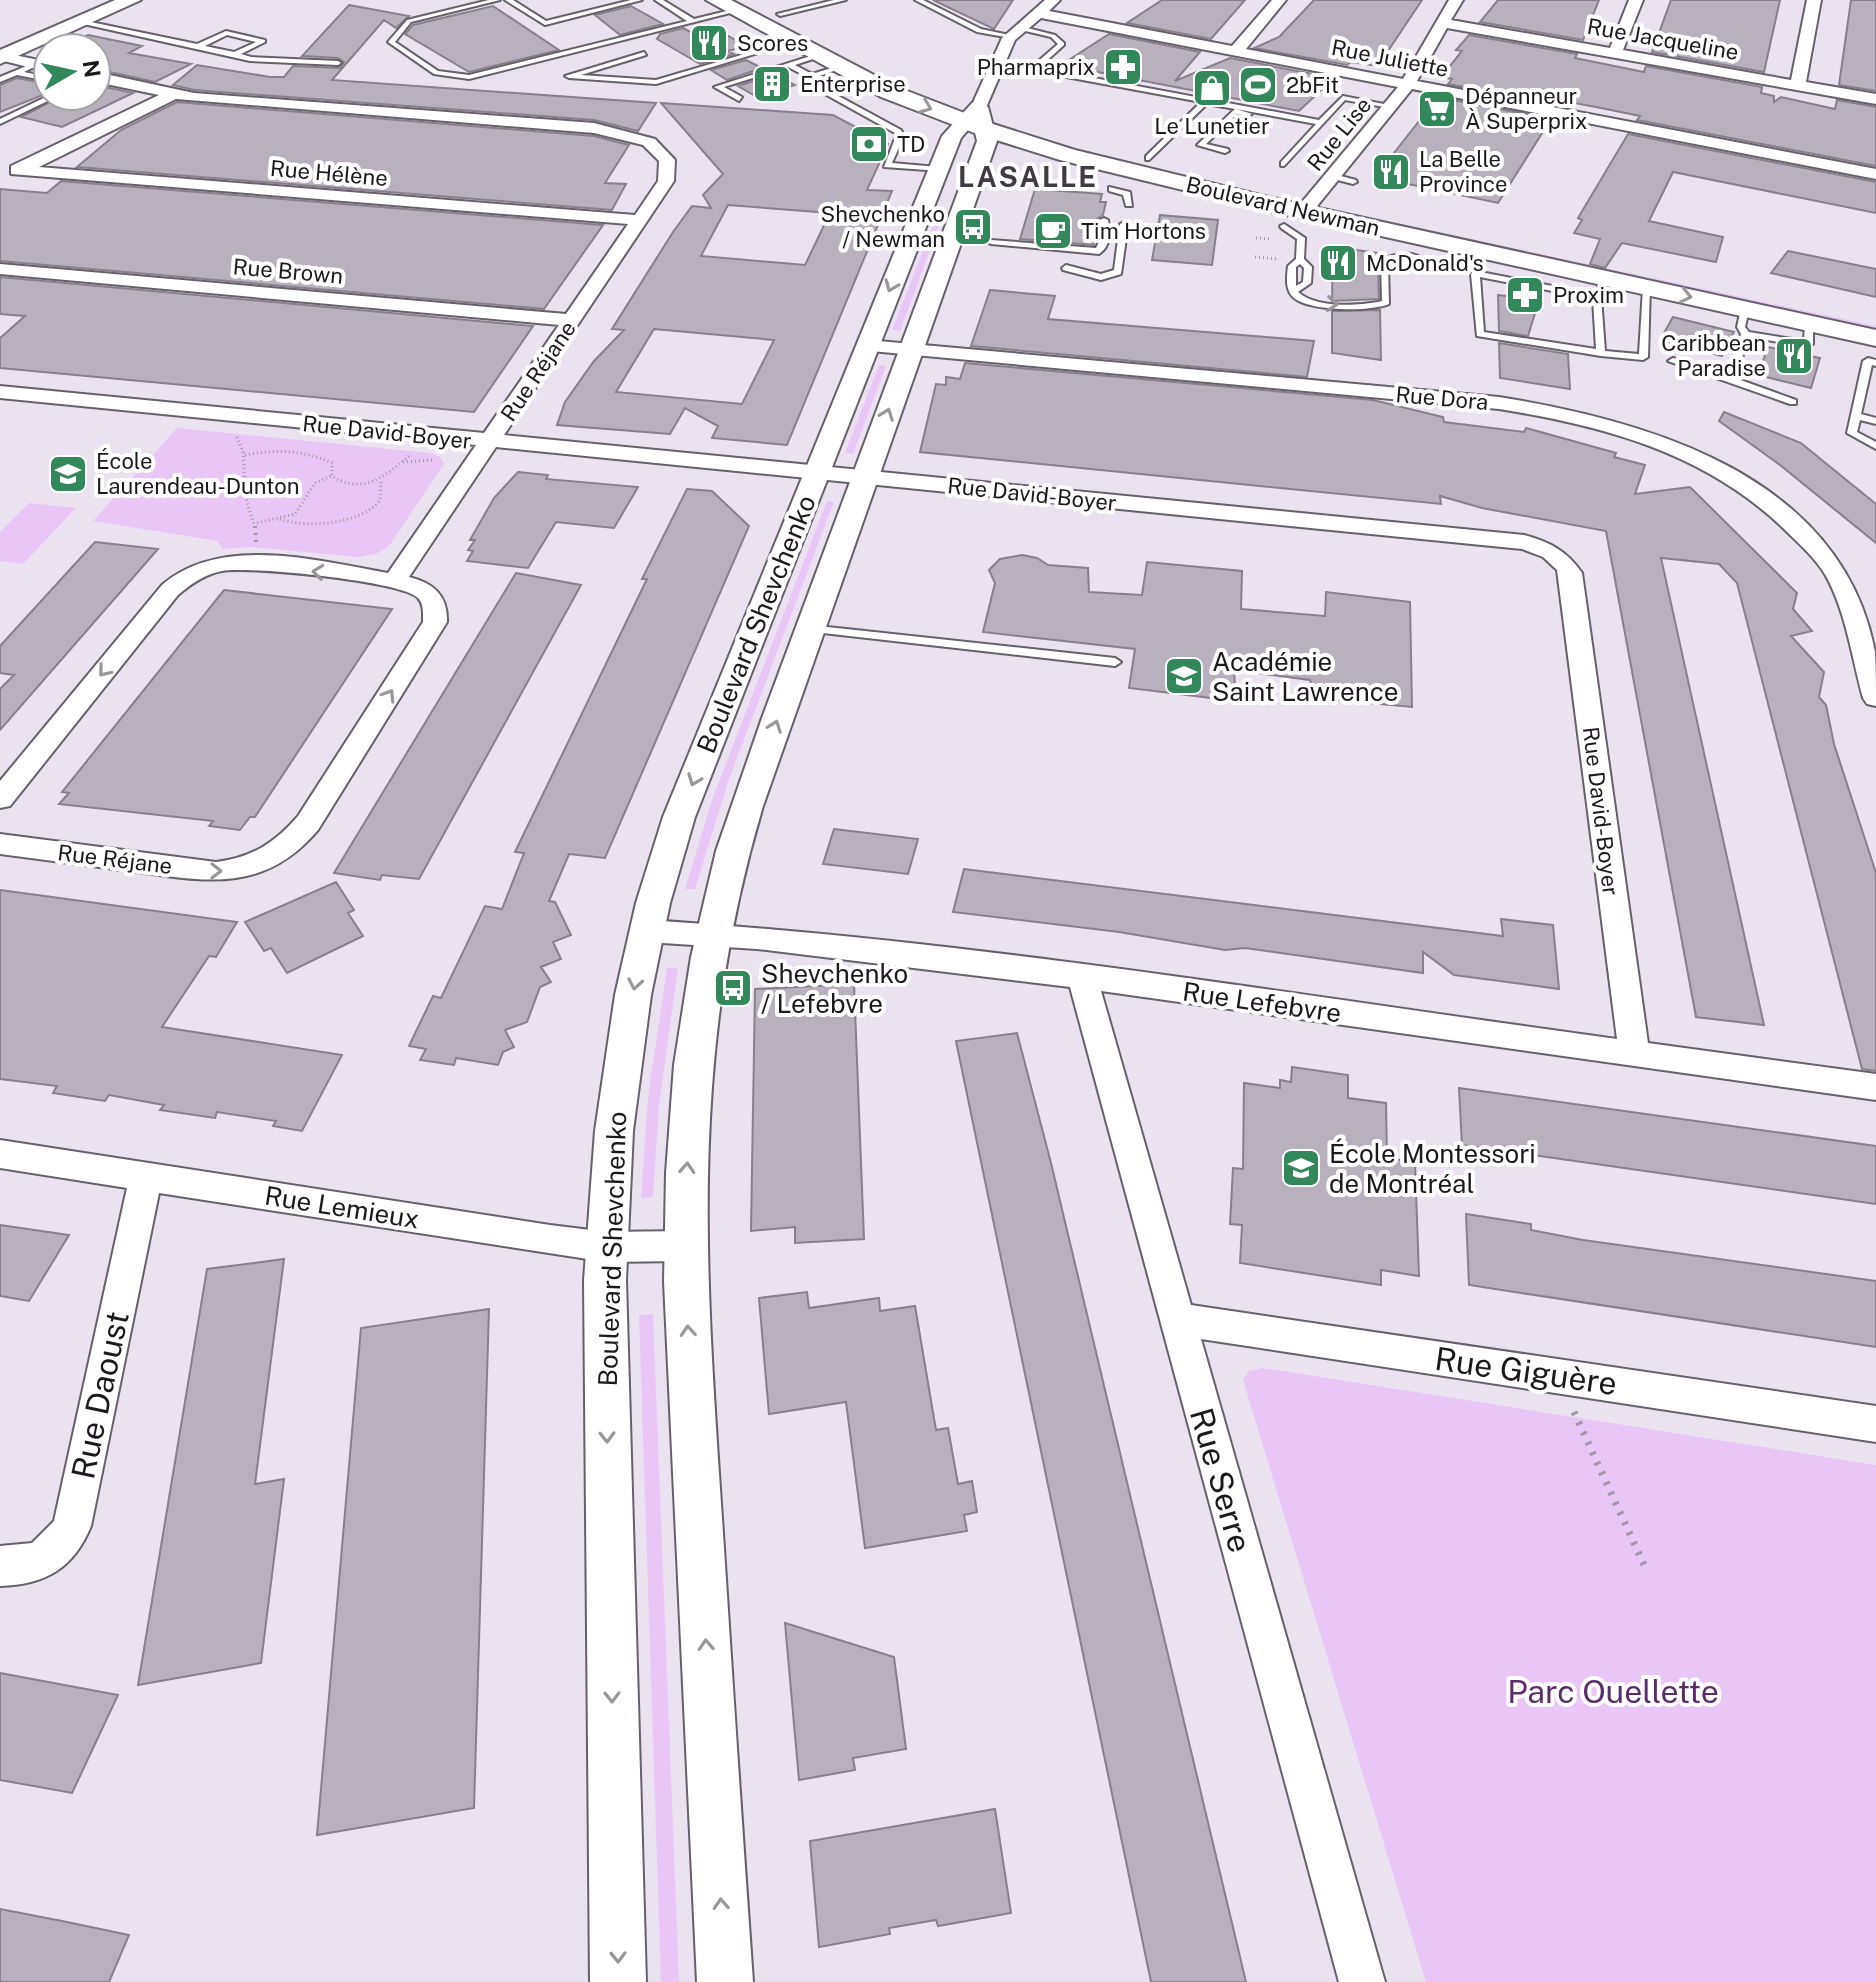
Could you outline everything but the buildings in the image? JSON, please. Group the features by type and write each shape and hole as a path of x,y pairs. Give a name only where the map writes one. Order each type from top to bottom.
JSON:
{"main road":[{"path":"4,58 108,0"},
{"path":"4,58 131,0"},
{"name":"Boulevard Newman","path":"716,0 865,81 976,119 1149,158 1491,253 1602,288 1647,288 1745,322 1809,323 1876,338"},
{"name":"Boulevard Newman","path":"754,0 976,119 1035,145 1137,173 1309,202 1876,318"},
{"path":"982,155 998,149 1035,145"}],"street":[{"name":"Boulevard Shevchenko","path":"618,1982 605,1320 607,1247 622,1063 646,931 679,817 952,136 976,119 998,63 1015,32 1053,0"},
{"path":"1236,51 1279,0"},
{"name":"Rue Lise","path":"1309,202 1408,84 1456,0"},
{"path":"1615,53 1636,0"},
{"path":"1798,85 1814,0"},
{"name":"Rue Juliette","path":"1038,13 1876,174"},
{"name":"Rue Jacqueline","path":"1442,23 1876,99"},
{"path":"4,58 32,63"},
{"name":"Rue Réjane","path":"0,844 216,872 251,867 269,859 297,837 435,622 436,611 426,591 395,580 666,181 669,165 657,147 637,137 594,128 172,95 112,81"},
{"path":"0,179 172,95"},
{"name":"Boulevard Shevchenko","path":"725,1982 684,1246 695,1051 712,934 744,816 987,141 976,119"},
{"name":"Rue Hélène","path":"17,170 637,220"},
{"name":"Rue Brown","path":"0,269 572,320"},
{"name":"Rue Dora","path":"867,346 1499,403 1570,413 1676,445 1725,469 1769,499 1838,576 1876,698"},
{"name":"Rue David-Boyer","path":"0,392 431,437 1524,542 1546,548 1563,562 1570,573 1634,1053"},
{"path":"0,799 179,581 218,565 252,565 395,580"},
{"name":"Rue Lefebvre","path":"646,931 712,934 1082,977 1876,1087"},
{"name":"Rue Serre","path":"1082,977 1362,1982"},
{"name":"Rue Lemieux","path":"0,1154 607,1247 684,1246"},
{"name":"Rue Daoust","path":"0,1566 36,1564 64,1544 72,1526 146,1176"},
{"name":"Rue Giguère","path":"1176,1319 1876,1424"}],"lane":[{"path":"497,0 409,21 391,42 436,73 469,77 735,11"},
{"path":"508,0 545,23 639,0"},
{"path":"658,0 692,21"},
{"path":"780,14 843,0"},
{"path":"918,0 979,31 1053,36 1062,44 1037,66"},
{"path":"81,22 250,59 338,63"},
{"path":"199,46 226,33 263,41 235,54"},
{"path":"644,54 569,76 653,83 791,42"},
{"path":"739,99 718,87 817,56"},
{"path":"0,80 4,58 32,71"},
{"path":"998,63 1037,66 1061,74 1320,125"},
{"path":"789,65 811,77 838,68"},
{"path":"865,81 827,93 898,132 900,136 887,165 938,169"},
{"path":"1284,164 1343,98 1390,106"},
{"path":"1149,158 1206,101"},
{"path":"0,122 32,107"},
{"path":"1225,151 1201,145 1235,111 1320,125"},
{"path":"1300,260 1309,202 1353,182"},
{"path":"1112,189 1127,194 1129,204"},
{"path":"991,242 1095,251 1103,247 1104,220"},
{"path":"1066,268 1101,277 1118,272 1124,224"},
{"path":"1491,253 1475,274 1480,334 1643,357 1647,288"},
{"path":"1293,291 1310,302 1378,307 1386,302 1384,262 1396,256 1416,257"},
{"path":"1293,291 1292,266 1300,260"},
{"path":"1293,291 1308,281 1308,267 1300,260"},
{"path":"1475,274 1602,288 1601,353"},
{"path":"1730,379 1745,322"},
{"path":"1673,361 1793,402"},
{"path":"1876,363 1868,361 1852,433 1876,446"},
{"path":"1863,386 1876,389"},
{"path":"1856,416 1876,421"},
{"path":"809,629 1115,662"}],"path":[{"path":"1256,238 1269,239"},
{"path":"1255,257 1283,259"},
{"path":"225,415 244,446 245,496 257,523 252,565"},
{"path":"332,476 342,484 381,481 431,437"},
{"path":"245,455 279,451 309,455 332,463 332,476"},
{"path":"257,523 295,514 315,483 332,476"},
{"path":"280,519 286,524 310,524 371,510 380,501 381,481"},
{"path":"1557,1375 1644,1565"}],"green space":[{"path":"939,210 945,210 900,331 892,330"},
{"path":"1451,237 1876,326 1876,329"},
{"path":"879,365 886,366 853,454 845,453"},
{"path":"177,428 430,453 440,457 444,464 389,546 376,554 358,557 250,547 223,549 217,541 93,521"},
{"path":"827,501 834,502 729,779 695,889 685,889 712,800"},
{"path":"29,503 76,508 23,564 0,561 0,532"},
{"path":"667,968 678,968 659,1105 653,1197 641,1198 648,1097"},
{"path":"653,1314 679,1982 661,1982 639,1315"},
{"name":"Parc Ouellette","path":"1263,1368 1876,1465 1876,1982 1426,1982 1243,1380 1249,1371"}],"place":[{"name":"Scores","path":"709,43"},
{"name":"Pharmaprix","path":"1123,67"},
{"name":"Enterprise","path":"772,84"},
{"name":"2bFit","path":"1258,85"},
{"name":"Le Lunetier","path":"1212,88"},
{"name":"Dépanneur À Superprix","path":"1437,109"},
{"name":"TD","path":"869,144"},
{"name":"La Belle Province","path":"1391,172"},
{"name":"Shevchenko / Newman","path":"973,227"},
{"name":"Tim Hortons","path":"1053,231"},
{"name":"McDonald's","path":"1338,263"},
{"name":"Proxim","path":"1525,295"},
{"name":"Caribbean Paradise","path":"1794,356"},
{"name":"École Laurendeau-Dunton","path":"68,474"},
{"name":"Académie Saint Lawrence","path":"1184,676"},
{"name":"Shevchenko / Lefebvre","path":"733,988"},
{"name":"École Montessori de Montréal","path":"1301,1168"}],"district":[{"name":"LASALLE","path":"1028,176"}]}
